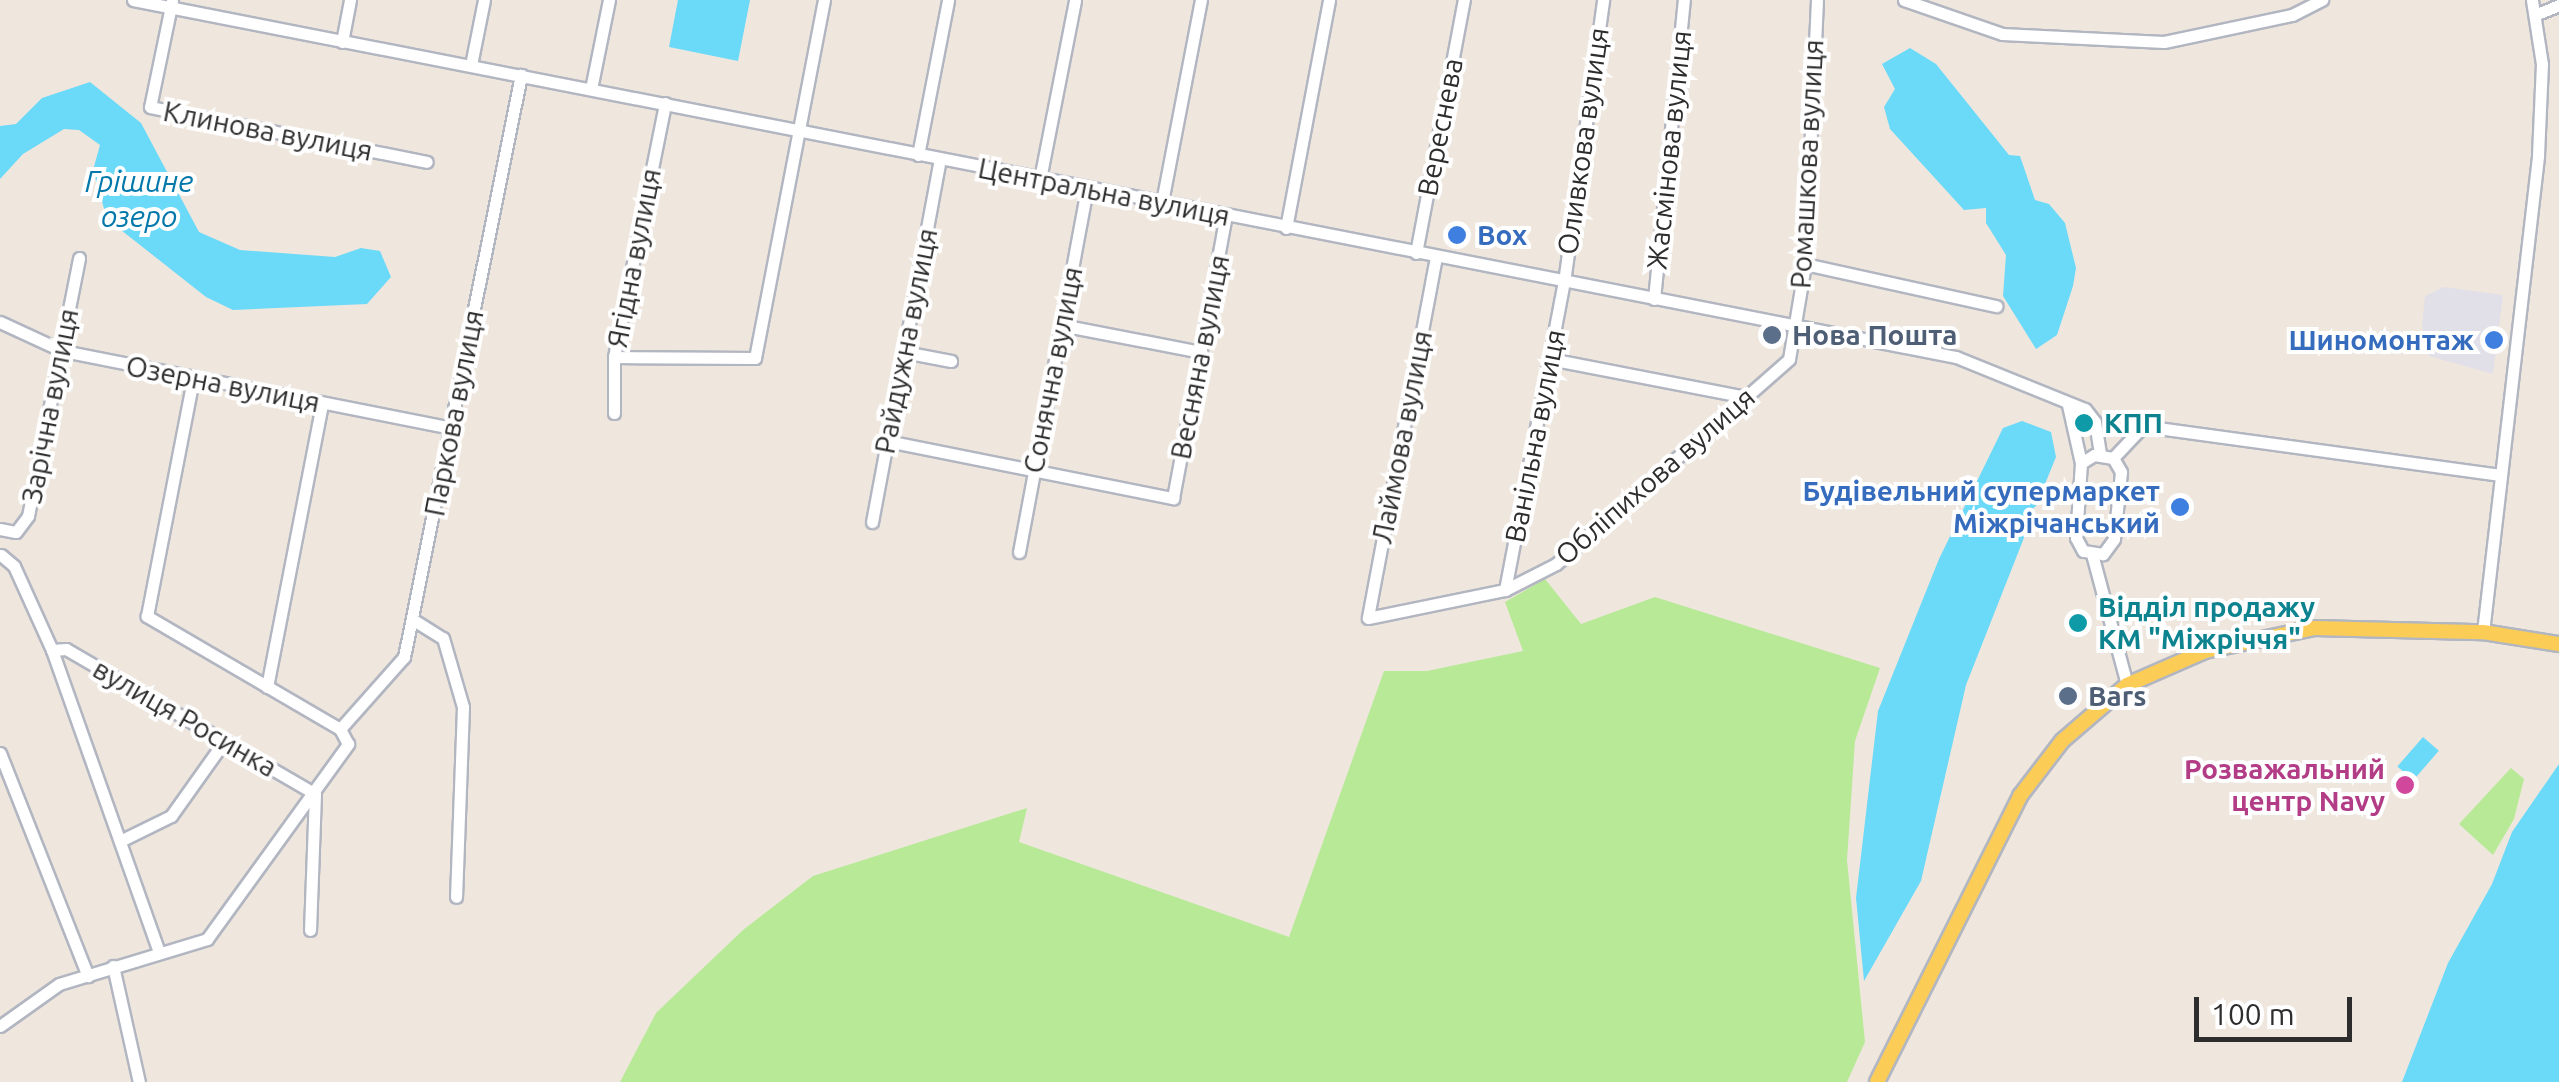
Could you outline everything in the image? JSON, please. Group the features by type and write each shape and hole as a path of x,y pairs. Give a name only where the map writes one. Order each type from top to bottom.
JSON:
{"main road":[{"path":"1876,1082 2020,796 2062,741 2127,685 2205,652 2295,631 2483,632 2559,644"}],"street":[{"name":"Центральна вулиця","path":"133,0 172,4 342,42 1956,357 2068,405"},
{"path":"342,42 350,0"},
{"path":"471,65 484,0"},
{"path":"592,89 609,0"},
{"path":"614,357 755,358 824,0"},
{"path":"918,155 948,0"},
{"path":"1040,180 1075,0"},
{"path":"1162,202 1201,0"},
{"path":"1286,228 1330,0"},
{"name":"Вереснева","path":"1416,253 1464,0"},
{"name":"Оливкова вулиця","path":"1564,282 1603,0"},
{"name":"Жасмінова вулиця","path":"1654,300 1684,0"},
{"name":"Ромашкова вулиця","path":"1798,328 1805,264 1816,0"},
{"path":"1904,0 2002,34 2164,42 2292,15 2322,0"},
{"path":"2483,632 2538,155 2542,64 2532,0"},
{"name":"Клинова вулиця","path":"172,4 150,107 427,162"},
{"path":"2536,14 2559,5"},
{"name":"Паркова вулиця","path":"340,728 404,658 521,75"},
{"name":"Ягідна вулиця","path":"614,413 614,357 665,103"},
{"name":"Райдужна вулиця","path":"872,522 940,160"},
{"name":"Сонячна вулиця","path":"1019,552 1087,188"},
{"name":"Весняна вулиця","path":"1034,470 1173,498 1226,215"},
{"name":"Лаймова вулиця","path":"1368,618 1436,256"},
{"name":"Зарічна вулиця","path":"0,528 16,532 28,516 79,258"},
{"path":"1805,264 1996,306"},
{"name":"Ванільна вулиця","path":"1506,590 1564,282"},
{"name":"Озерна вулиця","path":"0,322 63,352 451,428"},
{"path":"1061,325 1201,352"},
{"name":"Обліпихова вулиця","path":"1368,618 1506,590 1581,546 1789,359 1798,328"},
{"path":"904,352 952,361"},
{"path":"1550,359 1745,397"},
{"path":"0,1026 59,984 158,950 207,939 348,744 340,728 146,616 192,379"},
{"path":"267,687 322,403"},
{"path":"2068,405 2091,414 2122,489 2114,539 2097,554"},
{"path":"2068,405 2081,463 2076,538 2097,554 2127,685"},
{"path":"2081,463 2107,456 2143,426 2501,475"},
{"path":"888,441 1034,470"},
{"path":"1,555 14,566 52,650 158,950"},
{"path":"412,619 442,638 463,707 456,897"},
{"name":"вулиця Росинка","path":"52,650 66,649 315,794"},
{"path":"120,841 171,816 225,740"},
{"path":"0,752 88,976"},
{"path":"310,930 315,794"},
{"path":"113,966 139,1082"}],"shaded area":[{"path":"2444,287 2503,295 2493,374 2429,356 2422,326 2425,296"}],"green space":[{"path":"1545,579 1581,624 1655,597 1880,668 1855,741 1847,860 1865,1042 1847,1082 620,1082 656,1013 743,930 813,876 1027,808 1019,842 1289,937 1384,671 1427,671 1523,651 1505,602"},
{"path":"2511,768 2524,779 2514,819 2493,855 2459,824"}],"water":[{"path":"678,0 750,0 738,61 669,47"},
{"path":"1910,48 1936,64 2009,155 2020,156 2035,200 2049,204 2065,223 2076,268 2073,286 2057,335 2036,349 2003,296 2006,255 1986,223 1986,208 1964,210 1890,129 1884,107 1895,89 1882,64"},
{"name":"Грішине озеро","path":"90,82 141,123 199,232 240,250 335,257 361,248 380,251 391,277 367,304 233,310 206,297 107,219 93,170 100,145 79,130 64,129 23,154 0,179 0,126 16,124 42,98"},
{"path":"2022,421 2051,432 2056,457 2036,506 2022,517 2029,525 1966,685 1921,881 1864,981 1856,898 1878,711 1939,559 2003,428"},
{"path":"2423,737 2439,751 2413,780 2397,766"},
{"path":"2559,764 2559,1082 2402,1082 2448,963 2492,884 2512,832"}],"place":[{"name":"Box","path":"1457,235"},
{"name":"Нова Пошта","path":"1772,335"},
{"name":"Шиномонтаж","path":"2494,340"},
{"name":"КПП","path":"2084,423"},
{"name":"Будівельний супермаркет Міжрічанський","path":"2180,507"},
{"name":"Відділ продажу КМ \"Міжріччя\"","path":"2078,623"},
{"name":"Bars","path":"2068,696"},
{"name":"Розважальний центр Navy","path":"2405,785"}]}
